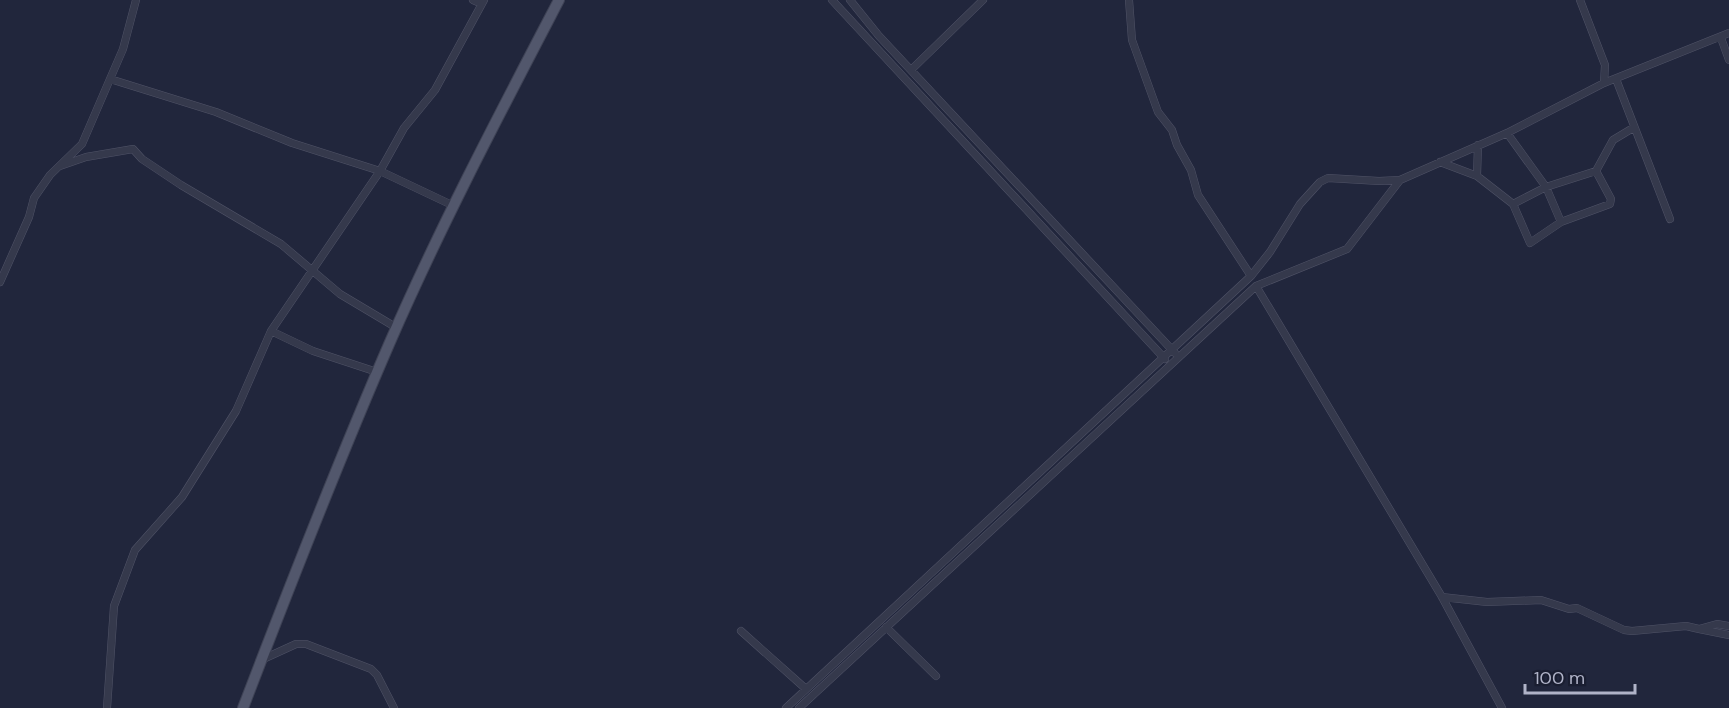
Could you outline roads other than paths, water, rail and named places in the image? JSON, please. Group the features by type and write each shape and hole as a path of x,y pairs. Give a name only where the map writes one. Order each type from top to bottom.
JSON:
{"main road":[{"path":"243,708 377,372 454,206 559,0"}],"street":[{"path":"0,282 29,217 34,198 58,167 82,144 123,49 136,0"},
{"path":"107,708 114,606 135,550 182,497 236,411 271,331 380,171 404,128 435,90 483,2 473,0"},
{"path":"1171,365 835,3 848,0 910,70 1179,357"},
{"path":"910,70 983,0"},
{"path":"1129,0 1132,40 1158,112 1173,130 1177,145 1191,170 1198,195 1251,276"},
{"path":"1580,0 1605,65 1604,83"},
{"path":"786,708 1251,276 1270,252 1300,204 1320,182 1328,178 1400,180 1507,133 1604,83 1729,33"},
{"path":"1721,38 1729,60"},
{"path":"1616,79 1670,219"},
{"path":"111,80 216,112 292,143 380,171 454,206"},
{"path":"1513,204 1546,187 1596,171 1613,140 1633,128"},
{"path":"1507,133 1546,187 1562,222"},
{"path":"1477,176 1478,145"},
{"path":"58,167 86,158 134,149 146,162 282,244 340,294 397,328"},
{"path":"1440,162 1477,176 1513,204 1530,243 1562,222 1610,204 1611,199 1596,171"},
{"path":"800,708 1256,286 1347,249 1400,180"},
{"path":"1256,286 1442,597 1502,708"},
{"path":"271,331 313,351 377,372"},
{"path":"1442,597 1487,602 1541,600 1569,609 1577,608 1623,630 1686,626 1729,635"},
{"path":"1698,629 1717,624 1729,626"},
{"path":"886,627 936,676"},
{"path":"741,632 806,690"},
{"path":"261,660 296,644 306,644 374,671 394,708"}]}
